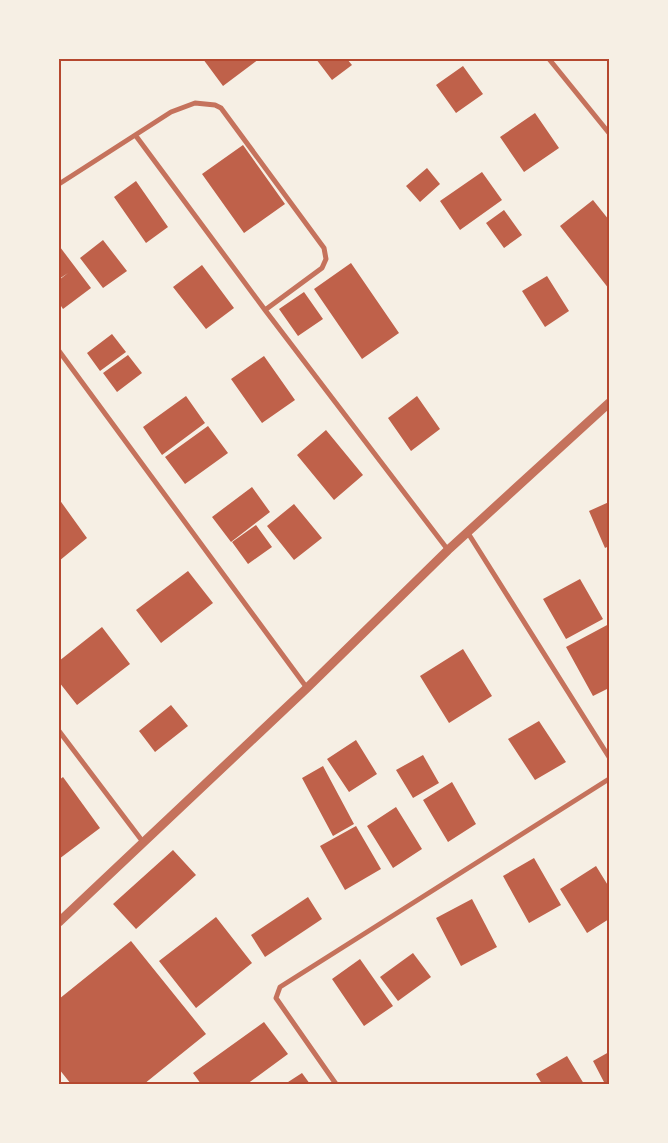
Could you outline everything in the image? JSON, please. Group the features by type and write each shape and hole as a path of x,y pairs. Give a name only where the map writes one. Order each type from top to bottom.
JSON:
{"street":[{"path":"549,59 609,133"},
{"path":"59,184 171,112 195,104 215,105 221,108 324,248 326,259 322,268 265,310"},
{"path":"136,136 265,310 448,550"},
{"path":"59,351 307,688"},
{"path":"59,922 307,688 448,550 609,403"},
{"path":"468,532 609,757"},
{"path":"59,731 143,842"},
{"path":"336,1084 276,998 280,987 609,779"}],"building":[{"path":"203,59 259,59 223,86"},
{"path":"316,59 347,59 352,65 332,80"},
{"path":"463,66 483,94 456,113 436,85"},
{"path":"535,113 559,148 524,172 500,137"},
{"path":"243,145 285,204 244,233 202,174"},
{"path":"427,168 440,184 420,202 406,186"},
{"path":"482,172 502,200 460,230 440,201"},
{"path":"136,181 168,227 146,243 114,197"},
{"path":"593,200 609,220 609,289 560,226"},
{"path":"504,210 522,235 504,248 486,223"},
{"path":"103,240 127,271 103,288 80,258"},
{"path":"59,247 91,288 63,309 59,303 59,280 68,273 59,279"},
{"path":"351,263 399,333 362,359 314,289"},
{"path":"202,265 234,308 206,329 173,287"},
{"path":"547,276 569,311 545,327 522,291"},
{"path":"304,292 323,319 298,336 279,309"},
{"path":"112,334 126,352 100,371 87,353"},
{"path":"128,355 142,373 117,392 103,373"},
{"path":"264,356 295,400 262,423 231,379"},
{"path":"186,396 205,423 162,455 143,427"},
{"path":"417,396 440,429 411,451 388,418"},
{"path":"208,426 228,453 185,484 165,457"},
{"path":"326,430 363,475 334,500 297,455"},
{"path":"252,487 270,512 231,542 212,517"},
{"path":"59,499 87,538 59,561"},
{"path":"609,502 609,546 605,548 589,511"},
{"path":"294,504 322,538 294,560 267,526"},
{"path":"256,525 272,547 248,564 232,542"},
{"path":"188,571 213,603 161,643 136,610"},
{"path":"580,579 603,619 566,639 543,599"},
{"path":"609,624 609,688 593,696 566,647"},
{"path":"102,627 130,664 77,705 59,682 59,661"},
{"path":"463,649 492,696 449,723 420,676"},
{"path":"171,705 188,726 155,752 139,731"},
{"path":"539,721 566,762 535,780 508,739"},
{"path":"356,740 377,774 349,792 327,759"},
{"path":"423,755 439,783 413,798 396,770"},
{"path":"323,766 354,824 333,836 302,778"},
{"path":"63,777 100,828 59,859 59,780"},
{"path":"452,782 476,824 448,842 423,800"},
{"path":"396,807 422,849 393,868 367,826"},
{"path":"356,826 381,869 345,890 320,846"},
{"path":"173,850 196,875 136,929 113,904"},
{"path":"534,858 561,905 529,923 503,876"},
{"path":"596,866 609,887 609,919 587,933 560,889"},
{"path":"308,897 322,919 265,957 251,935"},
{"path":"472,899 497,947 461,966 436,918"},
{"path":"216,917 252,963 196,1008 159,961"},
{"path":"131,941 206,1034 144,1084 71,1084 59,1069 59,999"},
{"path":"413,953 431,977 398,1001 380,977"},
{"path":"360,959 393,1006 364,1026 332,979"},
{"path":"264,1022 288,1054 247,1084 201,1084 193,1073"},
{"path":"609,1052 609,1084 605,1084 593,1061"},
{"path":"567,1056 584,1084 542,1084 536,1074"},
{"path":"302,1073 310,1084 285,1084"}]}
